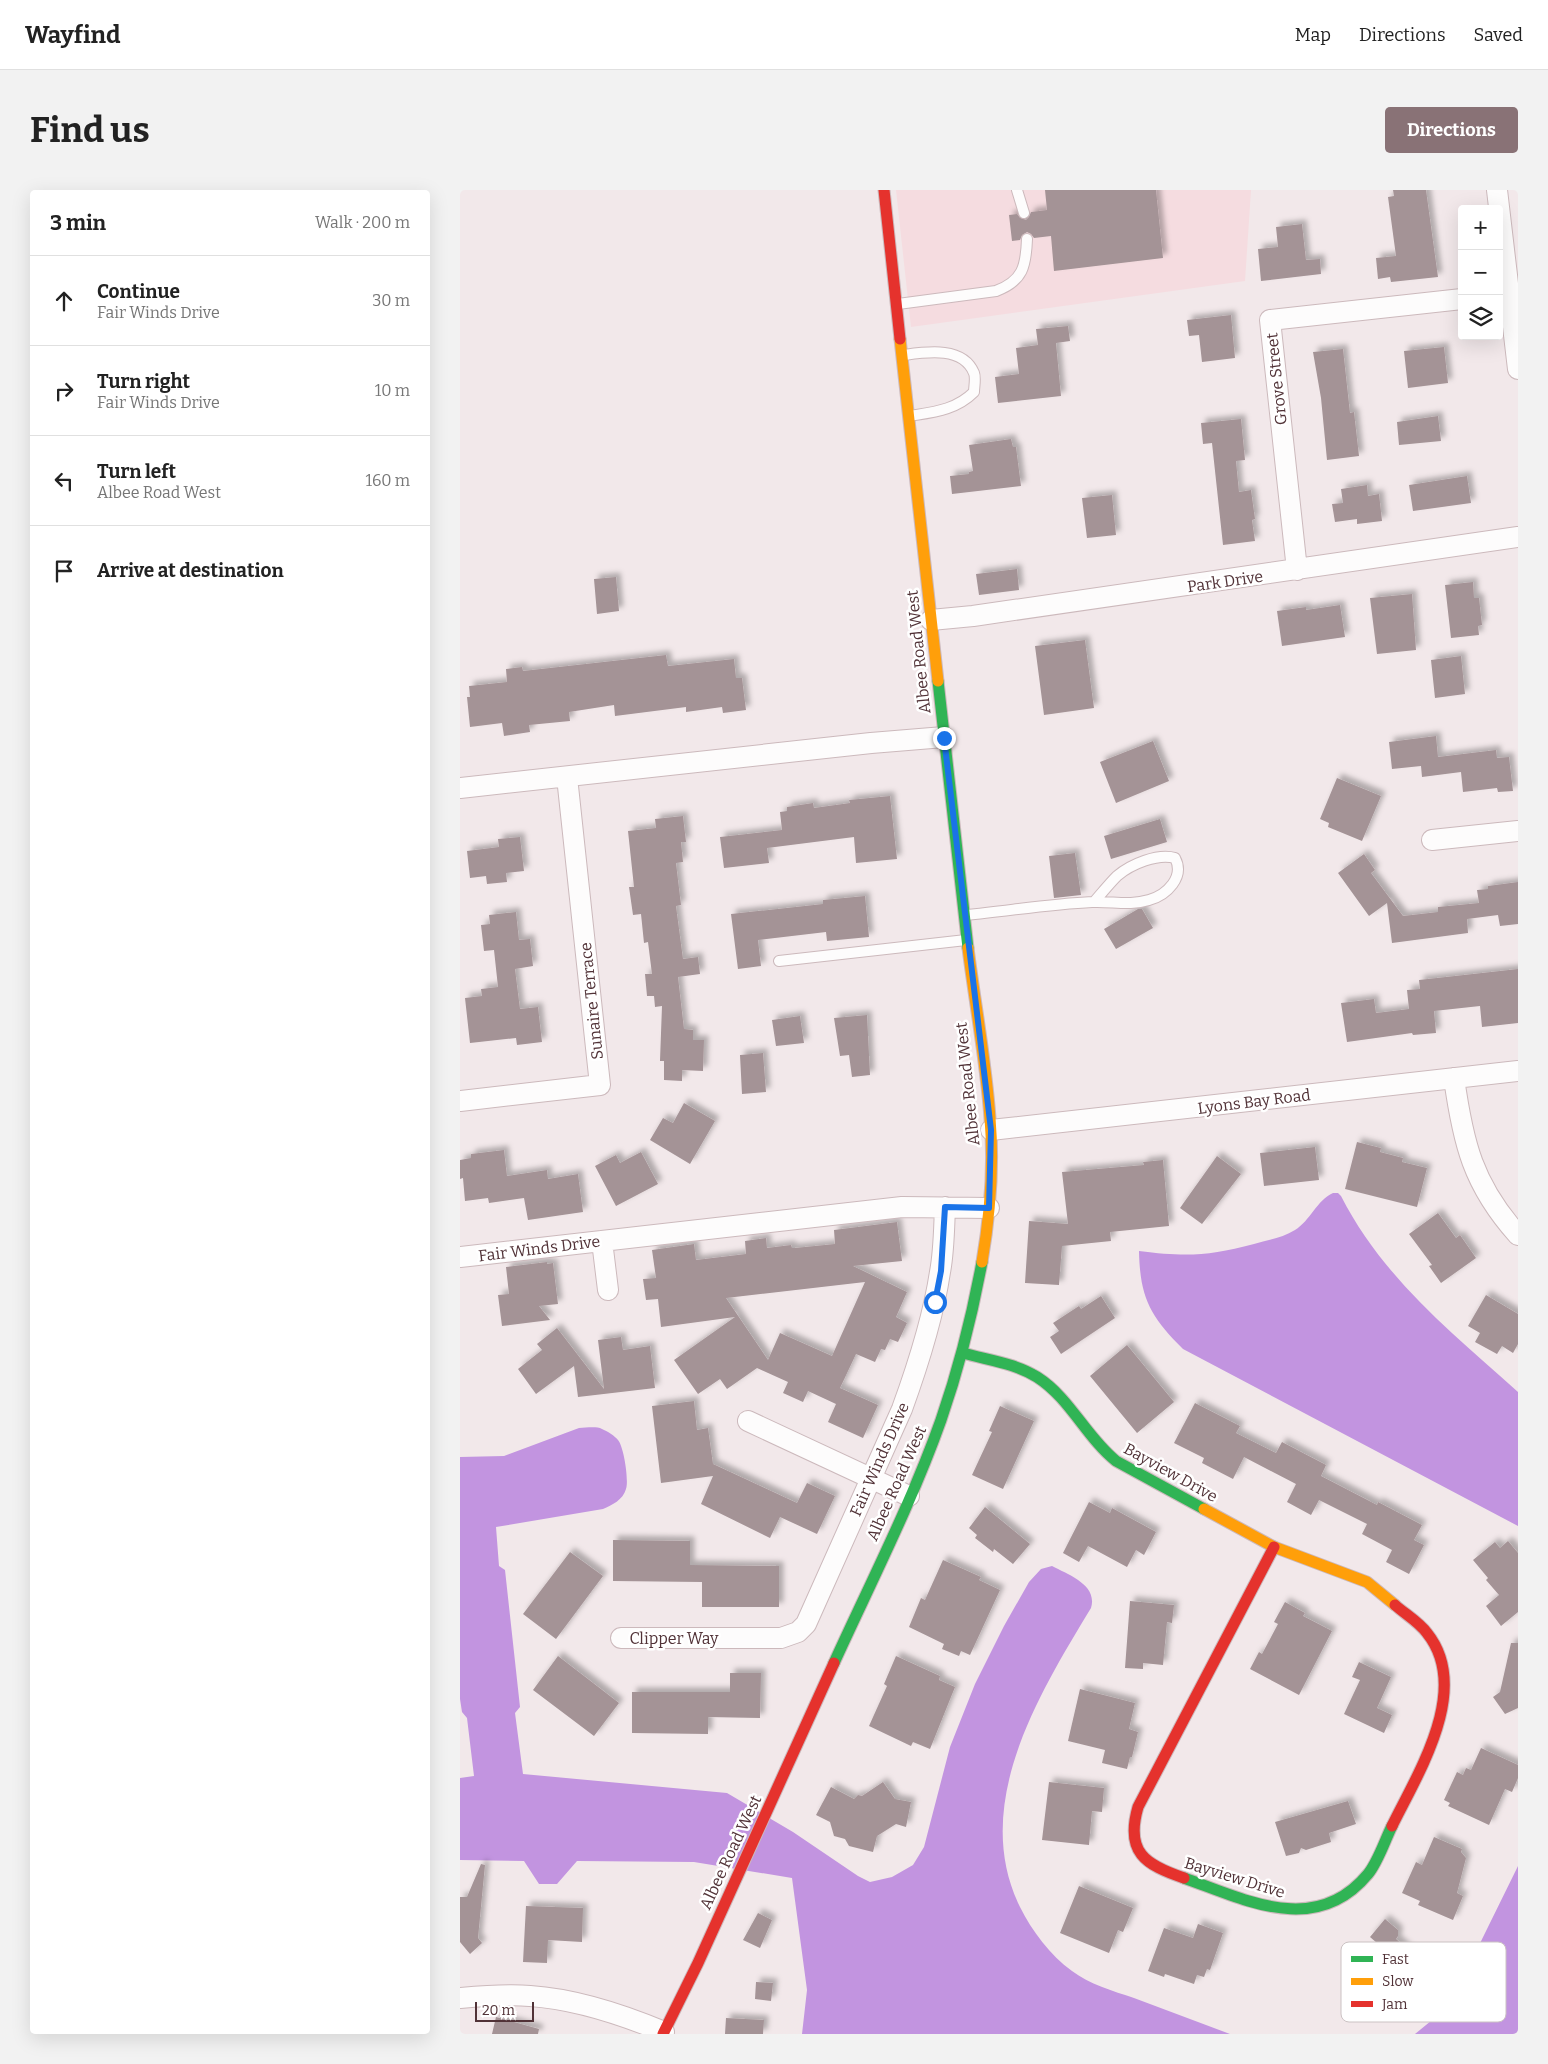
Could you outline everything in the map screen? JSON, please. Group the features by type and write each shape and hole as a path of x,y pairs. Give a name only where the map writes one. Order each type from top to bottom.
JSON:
{"street":[{"name":"Albee Road West","path":"663,2033 698,1963 770,1805 941,1422 963,1353 979,1280 989,1208 991,1130 944,738 884,190"},
{"path":"1498,190 1510,221 1504,295 1518,369"},
{"name":"Grove Street","path":"1297,570 1270,320 1458,299"},
{"name":"Park Drive","path":"931,620 973,616 1518,537"},
{"path":"460,788 861,744 944,738"},
{"name":"Sunaire Terrace","path":"460,1101 600,1085 567,777"},
{"path":"1432,840 1518,831"},
{"name":"Lyons Bay Road","path":"991,1130 1518,1071"},
{"path":"1454,1078 1463,1136 1472,1165 1484,1191 1518,1236"},
{"name":"Fair Winds Drive","path":"460,1257 902,1207 989,1208"},
{"name":"Fair Winds Drive","path":"728,1638 781,1638 798,1632 806,1624 902,1409 928,1332 941,1271 945,1207"},
{"path":"602,1241 608,1290"},
{"name":"Bayview Drive","path":"963,1353 1027,1372 1041,1380 1055,1391 1106,1453 1116,1461 1274,1547 1361,1579 1427,1632 1437,1650 1444,1690 1440,1725 1432,1746 1369,1873 1351,1890 1334,1900 1314,1908 1300,1910 1270,1908 1159,1870 1152,1866 1138,1850 1134,1831 1134,1816 1138,1806 1274,1547"},
{"path":"748,1421 909,1496"},
{"name":"Clipper Way","path":"622,1638 728,1638"},
{"path":"460,1998 492,1995 531,1996 578,2003 622,2015 663,2033"}],"lane":[{"path":"1017,190 1024,213"},
{"path":"897,304 996,291 1008,286 1024,270 1027,258 1027,239"},
{"path":"902,355 941,351 963,359 974,373 974,392 964,402 945,410 909,416"},
{"path":"965,915 1094,902 1138,903 1164,894 1176,880 1179,864 1176,858 1169,856 1141,863 1118,875 1094,902"},
{"path":"779,961 968,940"}],"shaded area":[{"path":"896,190 1251,190 1245,281 911,327"},
{"path":"1333,1193 1338,1193 1341,1196 1358,1226 1377,1253 1420,1302 1518,1392 1518,1526 1183,1349 1155,1316 1149,1305 1142,1282 1139,1251 1184,1255 1210,1253 1275,1238 1295,1230 1322,1200"},
{"path":"579,1428 600,1428 618,1440 624,1456 627,1485 625,1493 620,1499 603,1509 496,1527 499,1566 505,1570 520,1707 515,1713 523,1774 727,1793 793,1832 858,1876 870,1882 892,1877 913,1865 924,1847 950,1747 975,1684 1004,1626 1029,1582 1041,1569 1052,1566 1074,1577 1086,1587 1092,1600 1091,1608 1032,1714 1017,1752 1007,1790 1003,1829 1007,1868 1020,1907 1036,1934 1049,1950 1064,1965 1079,1976 1101,1987 1230,2034 802,2034 807,1990 792,1878 694,1862 577,1861 557,1884 539,1884 524,1861 460,1860 460,1778 474,1776 467,1718 462,1712 460,1699 460,1457 504,1456"},
{"path":"1518,1866 1518,2034 1415,2034 1430,2022 1506,2022 1506,1942 1481,1942"}],"building":[{"path":"1045,190 1156,190 1163,258 1054,271 1051,236 1034,238 1027,232 1022,235 1020,240 1012,241 1009,215 1017,214 1020,218 1026,220 1031,212 1047,210"},
{"path":"1393,190 1426,190 1438,277 1391,282 1390,277 1378,279 1376,258 1396,256 1388,197 1394,196"},
{"path":"1302,224 1306,260 1320,259 1321,274 1261,281 1258,249 1278,247 1276,227"},
{"path":"1231,315 1235,358 1202,362 1199,335 1189,336 1187,320"},
{"path":"1068,326 1070,341 1056,343 1061,396 998,403 995,377 1019,374 1016,348 1038,345 1036,329"},
{"path":"1444,347 1448,383 1408,388 1404,351"},
{"path":"1343,349 1350,413 1354,412 1359,456 1327,460 1321,398 1313,352"},
{"path":"1438,416 1441,441 1399,445 1397,422"},
{"path":"1241,419 1245,460 1236,461 1239,492 1251,490 1255,519 1252,520 1255,541 1223,545 1212,443 1203,444 1201,423"},
{"path":"1011,439 1013,447 1016,447 1021,486 952,494 950,476 969,474 969,472 973,471 969,445"},
{"path":"1467,476 1471,503 1413,511 1409,485"},
{"path":"1367,485 1368,496 1379,494 1382,521 1357,524 1357,519 1335,522 1332,504 1343,503 1341,489"},
{"path":"1112,495 1116,535 1087,538 1082,498"},
{"path":"1017,569 1019,590 979,595 976,574"},
{"path":"616,577 619,611 597,614 594,579"},
{"path":"1473,582 1474,598 1479,598 1482,625 1478,626 1479,635 1451,638 1445,585"},
{"path":"1412,594 1416,650 1377,654 1370,598"},
{"path":"1340,605 1345,637 1282,646 1277,611 1306,607 1306,610"},
{"path":"1085,640 1094,708 1044,715 1035,646"},
{"path":"666,655 668,666 734,659 736,678 742,678 746,710 723,713 722,707 686,712 686,707 615,716 614,705 569,712 570,721 529,725 530,732 504,736 502,723 470,727 467,697 470,697 469,686 507,682 506,669 522,667 523,671"},
{"path":"1461,656 1465,694 1435,698 1431,660"},
{"path":"1436,736 1438,757 1496,750 1497,758 1509,757 1513,791 1498,792 1497,788 1463,792 1461,772 1422,777 1421,766 1392,769 1389,742"},
{"path":"1153,741 1169,781 1116,803 1100,762"},
{"path":"1337,778 1381,796 1362,841 1328,827 1329,823 1320,819"},
{"path":"890,796 897,859 856,863 854,837 767,848 769,863 724,868 720,837 782,830 780,812 787,811 787,807 813,803 814,808 850,803 849,800"},
{"path":"683,816 686,842 681,842 683,862 676,863 681,905 676,906 683,959 698,957 700,974 678,977 684,1029 693,1030 693,1040 704,1040 703,1071 682,1070 682,1081 664,1080 664,1061 660,1061 662,1006 655,1007 654,996 647,996 645,974 652,974 648,942 644,943 641,914 633,915 629,887 634,887 628,831 656,828 655,819"},
{"path":"1160,819 1167,842 1111,859 1104,836"},
{"path":"520,837 524,871 506,873 507,882 487,884 486,876 470,878 467,851 499,847 498,839"},
{"path":"1075,853 1081,895 1054,898 1049,856"},
{"path":"1364,854 1375,870 1371,873 1403,916 1438,912 1438,907 1479,903 1477,890 1488,889 1488,886 1518,882 1518,924 1500,926 1498,915 1467,919 1468,933 1392,943 1387,903 1369,916 1338,873"},
{"path":"865,896 869,937 827,941 826,932 758,940 761,966 738,969 731,914 823,904 823,900"},
{"path":"1138,909 1142,909 1153,928 1116,949 1104,929"},
{"path":"516,912 519,940 530,939 533,966 515,969 520,1009 538,1007 542,1042 517,1045 516,1038 470,1043 465,998 482,996 481,989 498,987 494,950 484,951 481,925 490,924 489,915"},
{"path":"1518,969 1518,1023 1482,1027 1480,1006 1434,1011 1436,1033 1413,1035 1412,1033 1347,1042 1341,1003 1374,999 1376,1013 1409,1009 1407,990 1420,989 1419,980"},
{"path":"867,1015 870,1075 852,1077 849,1055 840,1056 834,1018"},
{"path":"800,1016 804,1043 776,1046 772,1020"},
{"path":"763,1053 766,1092 742,1094 740,1055"},
{"path":"684,1103 715,1121 690,1164 650,1140 663,1118 673,1123"},
{"path":"1357,1142 1381,1148 1380,1152 1403,1158 1402,1162 1427,1168 1417,1207 1345,1189"},
{"path":"1315,1147 1319,1180 1264,1186 1260,1153"},
{"path":"504,1150 507,1176 547,1170 548,1179 578,1174 583,1212 528,1220 524,1198 489,1203 488,1198 465,1201 463,1178 460,1179 460,1160 471,1158 471,1154"},
{"path":"641,1152 658,1184 616,1206 595,1166 616,1155 620,1163"},
{"path":"1217,1156 1241,1174 1202,1224 1180,1208"},
{"path":"1163,1160 1169,1226 1110,1232 1111,1241 1062,1246 1059,1285 1025,1283 1029,1221 1068,1224 1062,1172 1144,1165 1143,1162"},
{"path":"1438,1213 1456,1238 1460,1235 1476,1258 1441,1283 1429,1266 1432,1265 1409,1234"},
{"path":"897,1222 902,1261 853,1266 907,1292 896,1317 907,1323 898,1342 890,1339 885,1350 881,1349 875,1362 856,1354 840,1388 878,1405 863,1438 828,1422 836,1404 808,1391 803,1402 783,1393 788,1382 757,1368 727,1389 720,1379 698,1394 674,1360 735,1317 661,1327 658,1299 646,1300 643,1279 656,1278 652,1250 694,1244 696,1260 746,1254 745,1241 766,1238 767,1248 791,1245 792,1248 795,1248 835,1244 834,1230","holes":["865,1282 832,1356 780,1333 768,1360 726,1298"]},
{"path":"547,1262 547,1264 553,1263 558,1304 539,1306 550,1320 502,1326 498,1295 509,1294 506,1267"},
{"path":"1486,1295 1518,1314 1518,1344 1513,1353 1502,1346 1497,1354 1475,1342 1480,1333 1468,1326"},
{"path":"1101,1296 1115,1318 1061,1354 1050,1337 1059,1331 1053,1323 1079,1306 1081,1309"},
{"path":"557,1328 604,1389 598,1340 621,1337 623,1350 650,1346 655,1388 578,1397 574,1366 536,1394 518,1369 542,1350 537,1344"},
{"path":"1127,1345 1174,1402 1137,1433 1090,1376"},
{"path":"694,1401 697,1430 708,1428 713,1464 797,1503 807,1483 835,1496 817,1534 780,1517 770,1538 701,1504 713,1476 661,1483 652,1406"},
{"path":"1195,1403 1240,1426 1236,1433 1276,1453 1282,1442 1326,1465 1321,1476 1377,1505 1378,1502 1422,1525 1414,1540 1424,1545 1409,1574 1386,1562 1392,1550 1362,1534 1367,1524 1319,1500 1311,1515 1287,1502 1296,1484 1244,1457 1233,1479 1202,1463 1204,1458 1174,1443"},
{"path":"1000,1406 1034,1421 1003,1489 972,1475 992,1432 989,1431"},
{"path":"1089,1502 1110,1513 1112,1508 1156,1532 1144,1555 1136,1550 1127,1567 1088,1546 1079,1562 1063,1553"},
{"path":"985,1507 1030,1544 1013,1564 994,1549 993,1552 975,1538 977,1535 969,1528"},
{"path":"613,1540 690,1541 690,1565 779,1566 779,1607 702,1607 702,1582 613,1581"},
{"path":"1508,1541 1518,1553 1518,1612 1501,1626 1486,1606 1499,1595 1473,1560 1495,1542 1500,1548"},
{"path":"570,1552 603,1576 556,1639 523,1614"},
{"path":"943,1560 981,1577 979,1580 1000,1590 970,1655 961,1651 959,1656 942,1649 944,1644 909,1627 921,1598 925,1600"},
{"path":"1130,1601 1174,1605 1172,1623 1167,1622 1163,1665 1143,1663 1143,1669 1125,1668"},
{"path":"1285,1602 1305,1613 1303,1616 1332,1631 1299,1695 1250,1669 1259,1652 1262,1654 1278,1624 1274,1622"},
{"path":"1511,1643 1518,1643 1518,1708 1505,1714 1493,1697 1500,1692"},
{"path":"558,1656 619,1703 594,1736 533,1690"},
{"path":"896,1656 940,1676 939,1680 955,1687 930,1749 913,1742 911,1746 869,1726 887,1686 884,1684"},
{"path":"1359,1662 1391,1677 1377,1708 1392,1715 1384,1733 1344,1714 1360,1680 1352,1677"},
{"path":"730,1673 761,1673 760,1718 708,1717 708,1734 632,1733 632,1692 730,1692"},
{"path":"1080,1689 1135,1703 1129,1729 1138,1732 1127,1769 1102,1763 1105,1750 1068,1741"},
{"path":"1481,1748 1518,1765 1518,1778 1512,1792 1505,1789 1489,1825 1448,1806 1450,1803 1444,1800 1457,1772 1463,1775 1466,1768 1471,1770"},
{"path":"883,1782 895,1799 911,1802 906,1827 896,1824 877,1836 873,1852 849,1846 845,1839 834,1836 830,1822 816,1815 831,1787 854,1799"},
{"path":"1049,1782 1104,1788 1102,1812 1092,1811 1089,1845 1042,1840"},
{"path":"1348,1801 1356,1824 1329,1833 1331,1842 1306,1850 1301,1848 1299,1853 1286,1856 1275,1822"},
{"path":"1434,1837 1462,1849 1461,1852 1466,1858 1457,1893 1463,1896 1453,1920 1418,1905 1420,1901 1402,1893 1416,1862 1422,1865"},
{"path":"481,1864 485,1865 478,1938 482,1943 470,1954 460,1942 460,1897 467,1897"},
{"path":"1079,1886 1133,1908 1123,1932 1118,1930 1109,1953 1060,1933"},
{"path":"526,1906 583,1908 582,1942 548,1940 547,1963 523,1962"},
{"path":"758,1913 772,1920 760,1948 743,1940"},
{"path":"1385,1919 1398,1930 1396,1939 1399,1942 1376,1942 1370,1937"},
{"path":"1198,1924 1223,1933 1210,1970 1207,1969 1204,1977 1197,1975 1194,1984 1165,1974 1164,1977 1148,1971 1164,1928 1193,1938"},
{"path":"756,1982 773,1983 771,2001 755,1999"},
{"path":"496,2017 539,2029 538,2034 492,2034"},
{"path":"726,2018 764,2020 763,2034 725,2034"}],"traffic: fast":[{"path":"938,681 968,948"},
{"path":"834,1663 930,1451 954,1381 982,1262"},
{"path":"963,1353 1020,1368 1037,1377 1069,1406 1096,1441 1116,1461 1204,1509"},
{"path":"1184,1878 1232,1896 1280,1908 1303,1909 1326,1904 1348,1893 1368,1874 1392,1826"}],"traffic: slow":[{"path":"900,339 938,681"},
{"path":"968,948 986,1075 992,1154 987,1226 982,1262"},
{"path":"1204,1509 1274,1547 1367,1582 1395,1605"}],"traffic: jam":[{"path":"884,190 900,339"},
{"path":"1184,1878 1159,1868 1141,1854 1134,1835 1138,1807 1274,1547"},
{"path":"1392,1826 1415,1781 1436,1731 1443,1705 1444,1679 1439,1655 1427,1633 1395,1605"},
{"path":"663,2034 698,1963 834,1663"}],"route":[{"path":"935,1302 941,1271 945,1207 989,1208 991,1130 944,738"}]}
